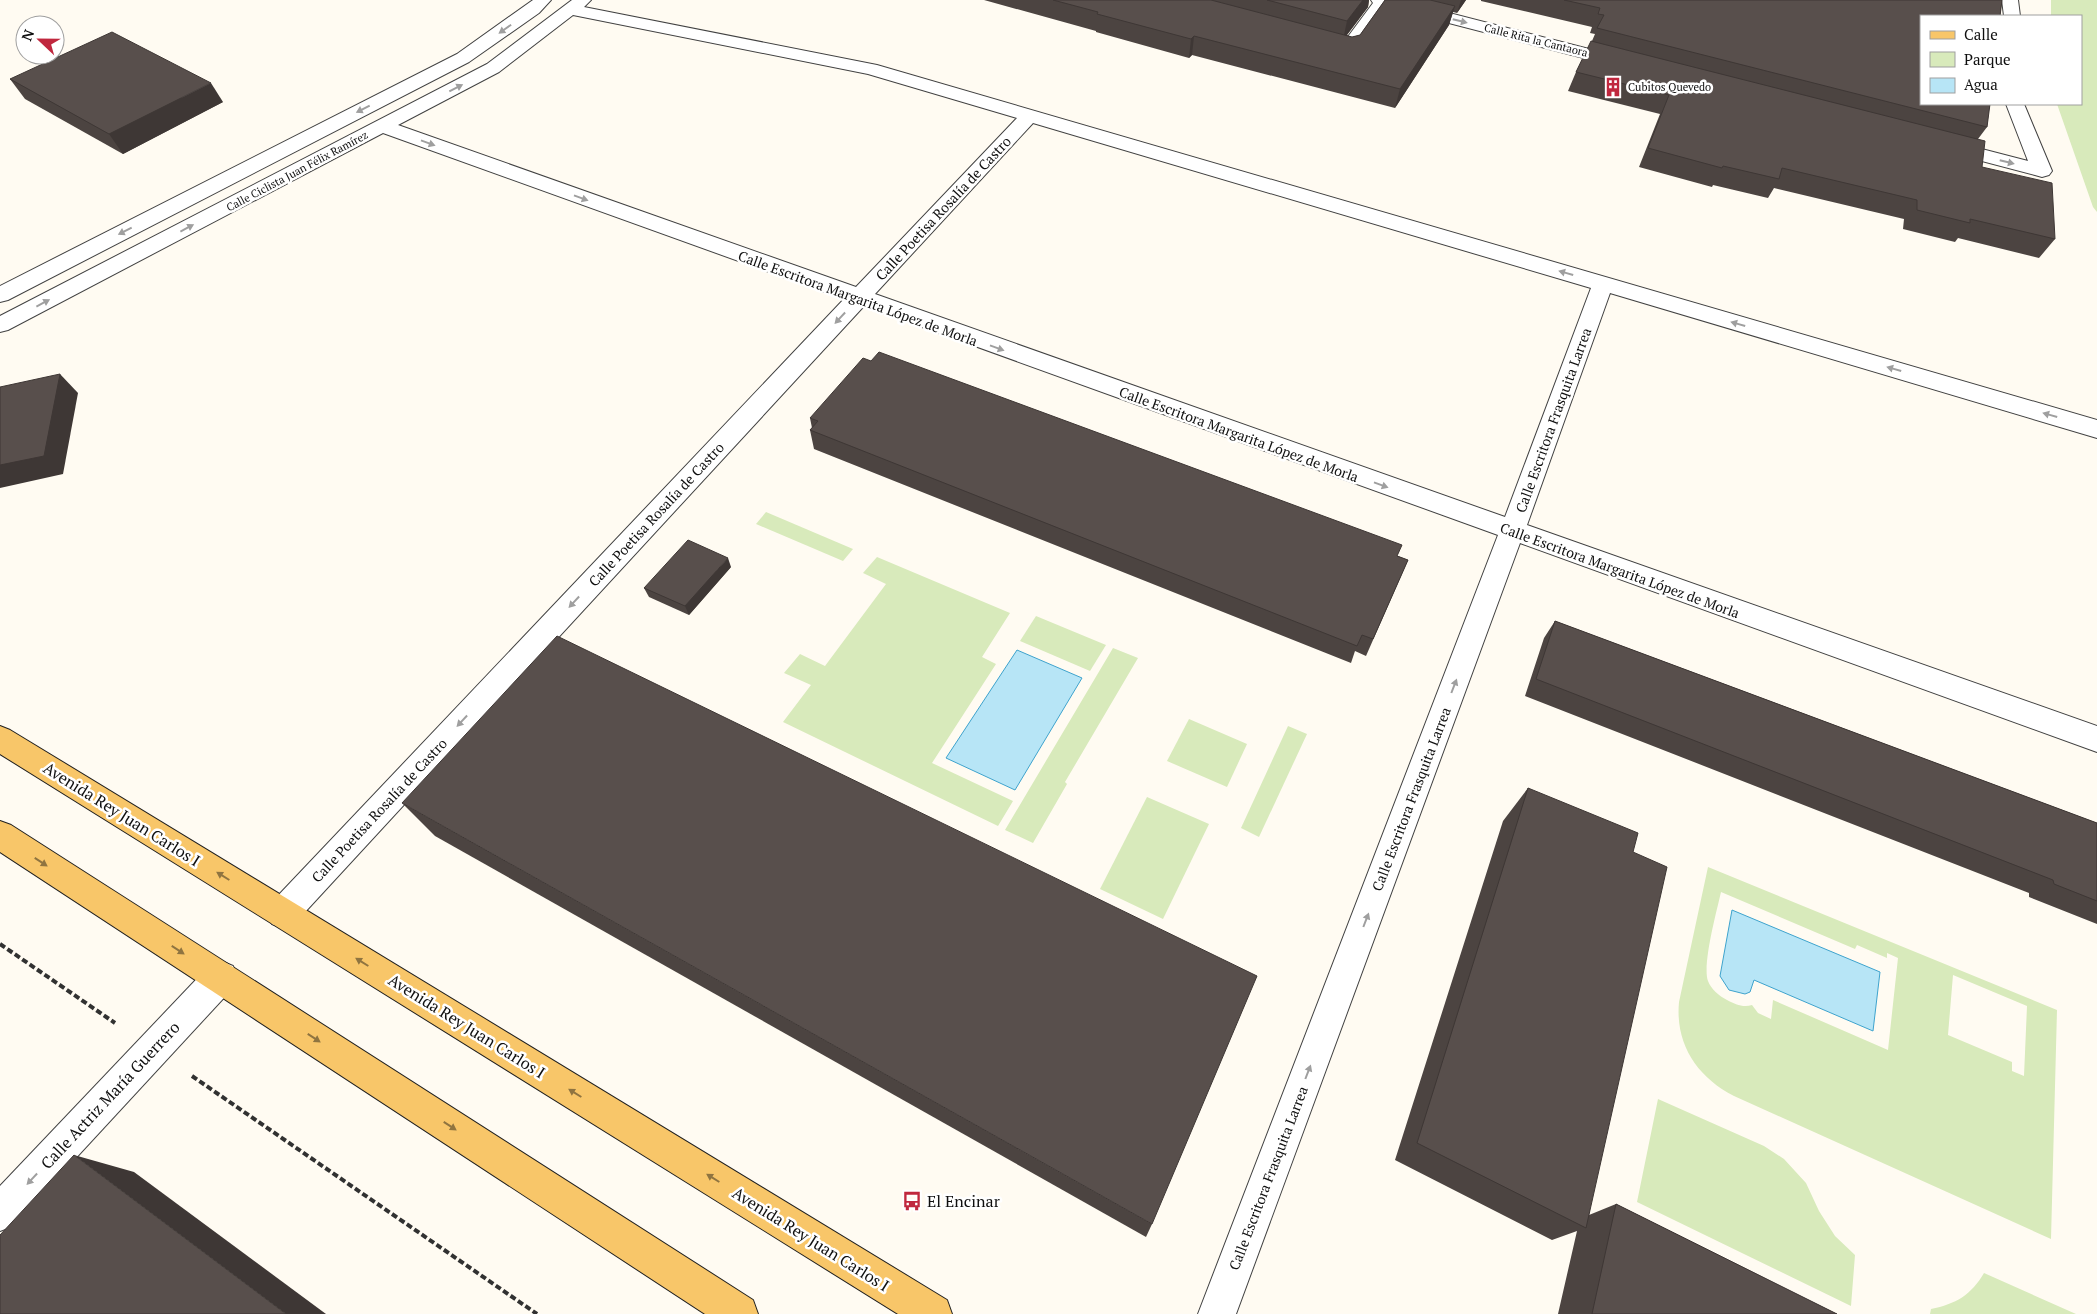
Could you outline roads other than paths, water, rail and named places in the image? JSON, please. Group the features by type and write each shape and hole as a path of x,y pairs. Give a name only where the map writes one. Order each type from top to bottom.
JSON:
{"main road":[{"name":"Avenida Rey Juan Carlos I","path":"0,739 933,1314"},
{"path":"0,835 739,1314"}],"street":[{"name":"Calle Ciclista Juan Félix Ramírez","path":"0,295 463,58 543,0"},
{"path":"2010,0 2012,15"},
{"path":"1310,38 1348,49 1381,1"},
{"name":"Calle Rita la Cantaora","path":"1381,1 1635,66"},
{"name":"Calle Ciclista Juan Félix Ramírez","path":"0,325 494,68 578,5"},
{"path":"578,5 870,70 2097,429"},
{"path":"1926,141 2042,171 2015,105"},
{"name":"Calle Poetisa Rosalía de Castro","path":"282,913 1029,116"},
{"name":"Calle Escritora Margarita López de Morla","path":"382,126 1512,532 2097,739"},
{"name":"Calle Escritora Frasquita Larrea","path":"1217,1314 1512,532 1603,284"},
{"name":"Calle Actriz María Guerrero","path":"0,1213 221,977"}],"water":[{"path":"1017,650 1082,678 1015,790 946,758"},
{"path":"1732,910 1880,972 1873,1031 1754,980 1750,992 1745,994 1729,990 1720,976"}],"place":[{"name":"Cubitos Quevedo","path":"1613,87"},
{"name":"El Encinar","path":"912,1201"}]}
